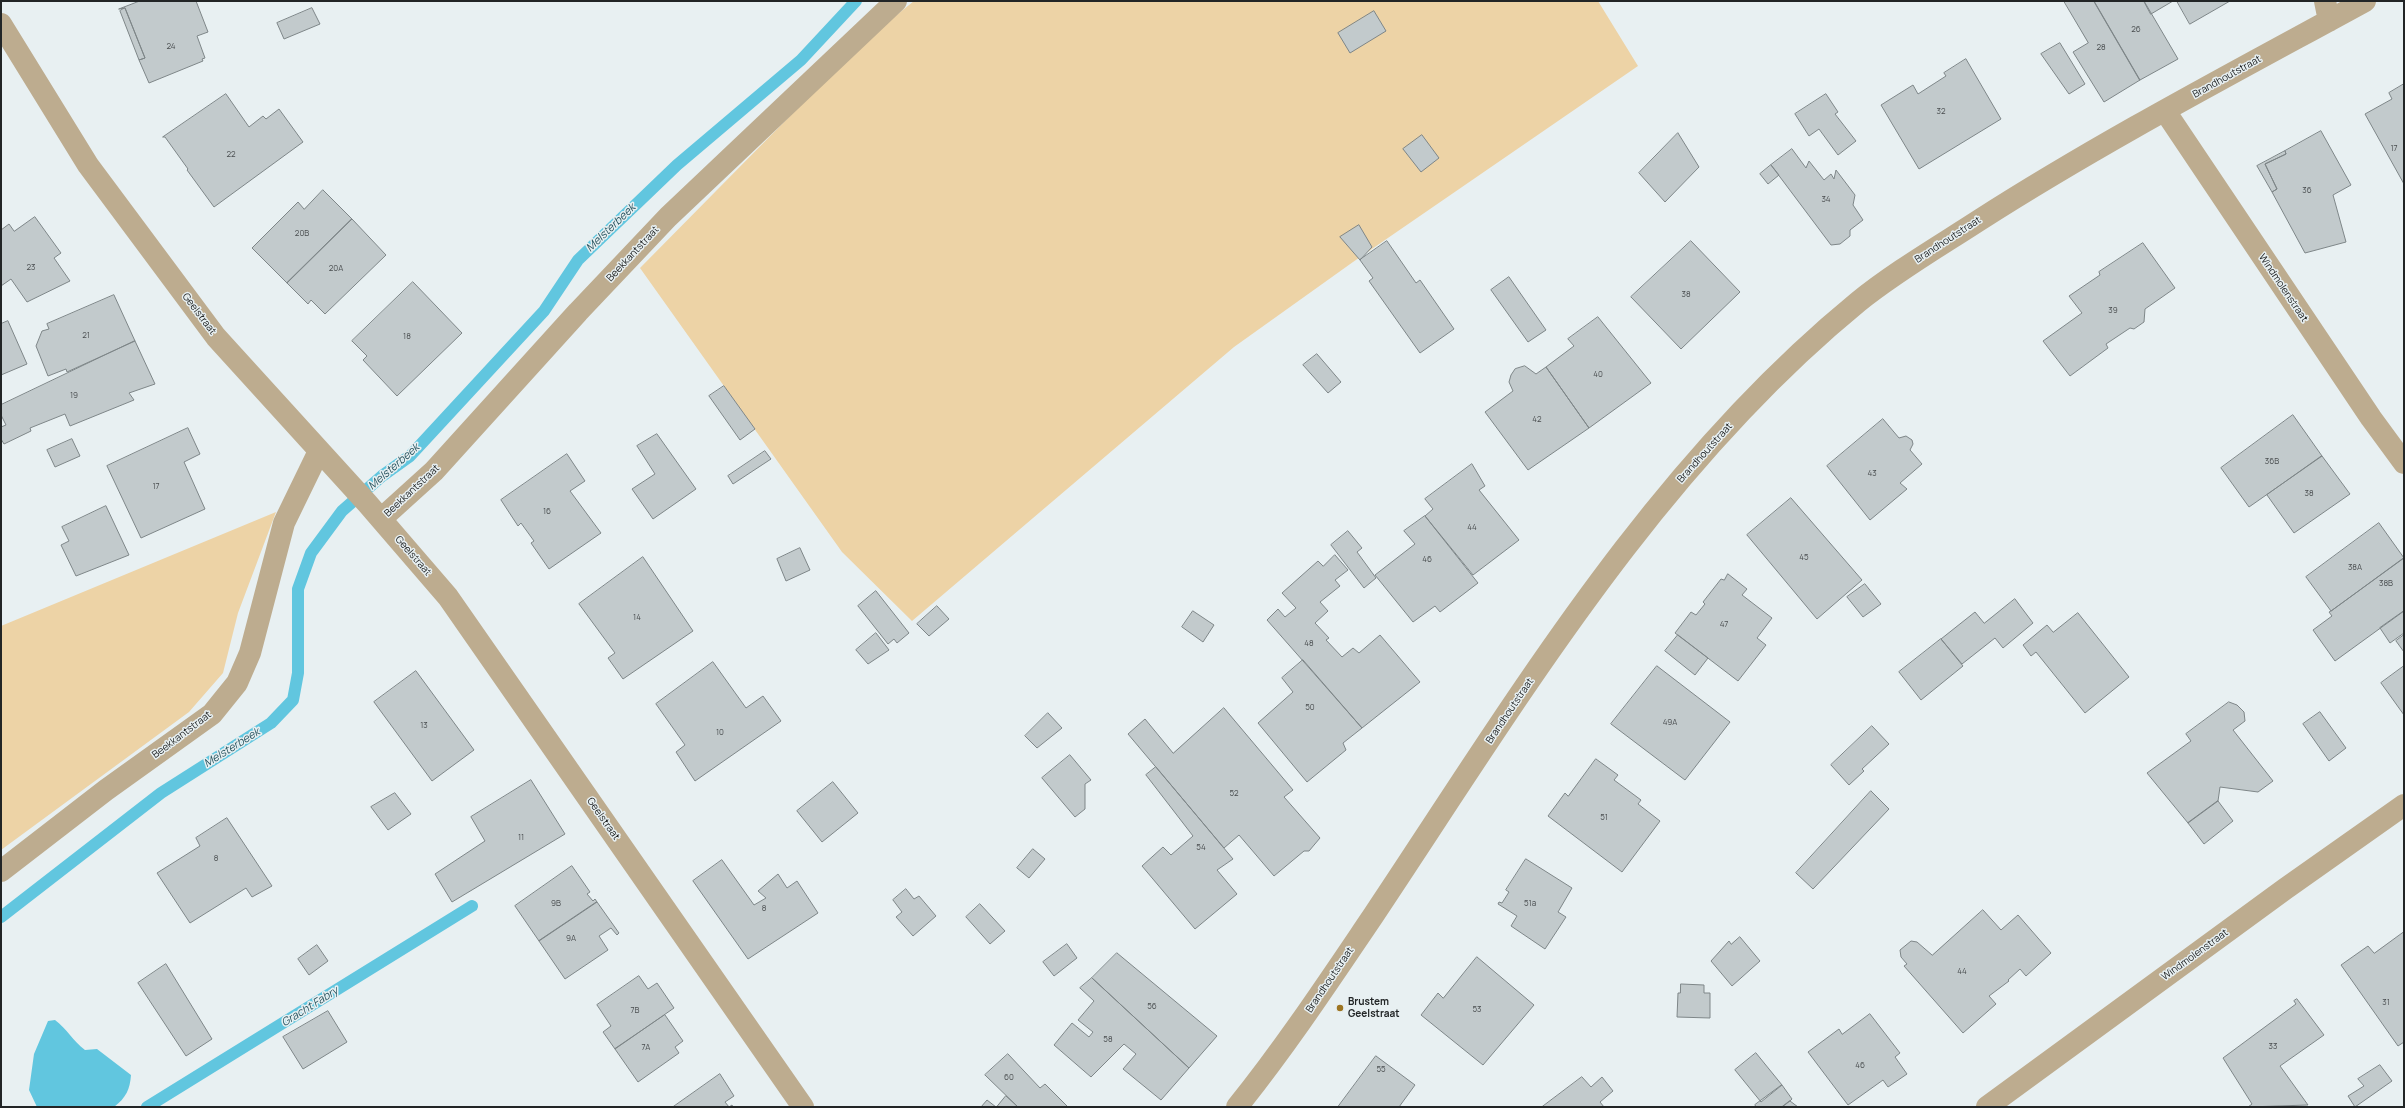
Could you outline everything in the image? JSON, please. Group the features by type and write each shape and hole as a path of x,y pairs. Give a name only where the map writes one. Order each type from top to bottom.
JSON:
{"street":[{"name":"Beekkantstraat","path":"381,519 434,471 578,312 668,217 896,1"},
{"name":"Brandhoutstraat","path":"1237,1107 1292,1036 1592,591 1652,513 1724,430 1786,368 1858,301 1918,260 2034,185 2165,111 2327,11 2365,1"},
{"name":"Geelstraat","path":"1,24 92,171 216,337 367,503 448,597 803,1107"},
{"name":"Windmolenstraat","path":"2165,111 2371,418 2404,463"},
{"name":"Beekkantstraat","path":"1,871 106,790 212,714 237,683 250,653 284,523 320,451"},
{"name":"Windmolenstraat","path":"1987,1107 2285,889 2404,805"}],"shaded area":[{"path":"914,1 1598,1 1638,66 1353,262 1234,347 912,621 842,552 640,268 863,42"},
{"path":"276,512 238,613 223,673 189,712 1,850 1,626"}],"water":[{"path":"55,1020 85,1050 97,1049 131,1075 127,1093 114,1107 37,1107 29,1090 34,1054 48,1021"}],"building":[{"path":"140,1 196,1 208,32 197,36 205,58 202,59 203,61 149,83 139,60 145,58 125,8 119,9"},
{"path":"2064,1 2094,1 2140,80 2104,102 2073,52 2088,43"},
{"path":"2094,1 2144,1 2178,59 2140,80"},
{"path":"2144,1 2173,1 2151,14"},
{"path":"2177,1 2230,1 2190,24"},
{"path":"125,8 145,58 139,60 120,11"},
{"path":"312,8 320,24 284,39 277,23"},
{"path":"1374,11 1386,31 1350,53 1338,33"},
{"path":"2060,43 2085,84 2069,94 2041,54"},
{"path":"1966,59 2001,119 1919,169 1881,105 1913,85 1918,94 1946,76 1944,73"},
{"path":"2404,84 2404,184 2365,114 2392,99 2389,93"},
{"path":"226,94 249,127 263,116 266,119 279,109 303,142 214,207 165,137 163,137"},
{"path":"1826,94 1838,112 1835,114 1856,141 1838,155 1819,129 1809,136 1795,114"},
{"path":"2321,131 2351,185 2333,195 2346,242 2305,253 2272,192 2277,189 2265,164 2286,154 2285,151"},
{"path":"1678,133 1699,167 1665,202 1639,173"},
{"path":"1422,135 1439,158 1421,172 1403,149"},
{"path":"1792,149 1806,168 1809,161 1824,180 1831,174 1834,179 1836,170 1855,195 1853,205 1863,220 1850,230 1850,236 1840,244 1831,245 1771,165"},
{"path":"2285,151 2286,154 2265,164 2277,189 2272,192 2257,166"},
{"path":"1771,165 1779,175 1768,184 1760,174"},
{"path":"323,190 352,219 287,283 252,248 298,202 304,209"},
{"path":"35,217 61,253 54,258 70,281 27,302 11,279 1,286 1,230 9,224 14,231"},
{"path":"352,219 386,255 325,314 311,300 308,304 287,283"},
{"path":"1359,225 1372,247 1360,260 1340,237"},
{"path":"1387,241 1416,283 1420,280 1454,329 1420,353 1369,281 1373,278 1360,260"},
{"path":"1691,241 1740,292 1681,349 1631,297"},
{"path":"2143,243 2175,288 2145,309 2144,322 2134,329 2130,328 2106,344 2108,348 2070,376 2043,341 2082,313 2069,296 2100,275 2099,272"},
{"path":"1509,277 1546,330 1528,342 1491,290"},
{"path":"413,282 462,333 397,396 363,360 367,356 352,341"},
{"path":"114,295 135,341 67,372 66,369 48,376 36,346 42,331 49,329 47,324"},
{"path":"1598,317 1651,383 1589,428 1546,367 1574,346 1568,339"},
{"path":"8,321 27,364 1,375 1,324"},
{"path":"135,341 155,384 129,393 134,400 70,426 65,414 30,428 31,431 4,444 1,439 1,427 6,425 1,415 1,405"},
{"path":"1317,354 1341,382 1328,393 1303,365"},
{"path":"1525,366 1536,374 1546,367 1589,428 1528,470 1485,412 1513,391 1509,382 1511,375 1515,369"},
{"path":"724,386 755,429 740,440 709,396"},
{"path":"2293,415 2322,456 2249,507 2221,468"},
{"path":"1883,419 1899,438 1906,436 1912,440 1913,444 1910,450 1922,464 1900,483 1907,489 1870,520 1827,466"},
{"path":"188,428 200,454 184,462 205,509 141,538 107,466"},
{"path":"657,434 696,489 653,519 632,489 655,474 637,446"},
{"path":"72,439 80,456 55,467 47,450"},
{"path":"765,451 771,459 733,484 728,476"},
{"path":"567,454 585,481 570,491 601,533 549,569 531,543 534,541 521,523 518,526 501,500"},
{"path":"2322,456 2350,494 2294,533 2267,495"},
{"path":"1472,464 1485,486 1479,490 1519,540 1473,575 1425,516 1433,509 1425,499"},
{"path":"1791,498 1862,580 1817,619 1747,535"},
{"path":"106,506 129,555 76,576 61,545 69,541 62,527"},
{"path":"1425,516 1478,583 1440,612 1435,606 1413,622 1375,575 1415,544 1404,531"},
{"path":"2379,523 2404,558 2331,611 2306,577"},
{"path":"1348,531 1362,548 1357,552 1376,578 1364,588 1331,545"},
{"path":"800,548 810,570 786,581 777,559"},
{"path":"1335,555 1348,570 1335,580 1340,586 1320,602 1328,611 1315,623 1329,638 1326,640 1342,657 1353,648 1359,653 1380,635 1420,682 1362,728 1267,620 1278,609 1285,617 1296,608 1282,593 1318,561 1323,566"},
{"path":"643,557 693,631 623,679 608,658 615,653 579,604"},
{"path":"2404,558 2404,611 2335,661 2313,630 2332,616 2329,612"},
{"path":"1728,574 1747,589 1742,595 1772,618 1757,638 1766,645 1738,681 1675,633 1691,612 1696,615 1705,604 1703,602 1721,579 1724,580"},
{"path":"1865,584 1881,604 1863,617 1847,597"},
{"path":"876,591 909,633 897,643 894,639 888,644 858,606"},
{"path":"2015,599 2033,623 2003,648 1995,638 1962,664 1941,639 1975,612 1984,623"},
{"path":"937,606 949,619 929,636 917,624"},
{"path":"1193,611 1214,625 1203,642 1182,627"},
{"path":"2404,611 2404,633 2390,643 2380,628"},
{"path":"2078,613 2129,677 2085,713 2036,652 2031,656 2023,645 2047,625 2053,632"},
{"path":"876,633 889,650 868,664 856,650"},
{"path":"1678,635 1708,658 1695,675 1665,651"},
{"path":"2404,635 2404,652 2396,641"},
{"path":"1941,639 1963,666 1921,700 1899,672"},
{"path":"1303,660 1362,728 1343,743 1346,750 1307,782 1258,723 1293,692 1282,678"},
{"path":"713,662 746,708 763,696 781,721 695,781 676,752 685,745 656,704"},
{"path":"1657,666 1730,722 1685,780 1611,724"},
{"path":"2404,666 2404,715 2381,683"},
{"path":"416,671 474,750 432,781 374,702"},
{"path":"2229,702 2237,705 2244,712 2245,721 2233,730 2273,781 2258,792 2220,787 2218,801 2188,823 2147,773 2191,741 2186,734"},
{"path":"1224,708 1293,790 1284,797 1320,838 1309,851 1304,851 1274,876 1239,835 1224,848 1128,734 1145,719 1173,753"},
{"path":"2320,712 2346,748 2329,761 2303,724"},
{"path":"1048,713 1062,728 1037,748 1025,736"},
{"path":"1872,726 1889,744 1862,769 1864,771 1849,785 1831,765"},
{"path":"1070,755 1091,780 1085,784 1085,809 1075,817 1042,778"},
{"path":"1596,759 1618,775 1614,780 1641,800 1638,804 1660,821 1622,872 1548,816 1565,793 1568,796"},
{"path":"1156,767 1233,859 1217,870 1237,894 1195,929 1142,866 1163,847 1171,855 1193,836 1146,775"},
{"path":"531,780 565,834 452,902 435,874 485,841 471,817"},
{"path":"833,782 858,813 822,842 797,811"},
{"path":"1871,791 1889,809 1813,889 1796,873"},
{"path":"395,793 411,814 388,830 371,807"},
{"path":"2218,801 2233,821 2204,844 2188,823"},
{"path":"227,818 272,886 252,897 246,888 190,923 157,873 200,846 196,838"},
{"path":"1033,849 1045,859 1029,878 1017,868"},
{"path":"1526,859 1572,888 1558,912 1566,917 1545,949 1511,926 1517,916 1498,904 1499,902 1502,903 1509,892 1506,890"},
{"path":"722,860 754,905 766,898 758,891 778,874 787,888 797,881 818,913 748,959 693,881"},
{"path":"572,866 590,892 587,894 593,901 595,899 597,902 539,941 515,906"},
{"path":"906,889 914,899 919,896 936,916 913,936 896,917 902,912 893,900"},
{"path":"597,902 619,933 617,935 611,928 599,936 608,950 565,979 539,941"},
{"path":"980,904 1005,931 990,944 966,917"},
{"path":"1983,910 2001,930 2018,915 2051,953 2026,976 2020,969 2008,980 2009,981 1989,996 1996,1004 1963,1033 1904,966 1907,964 1901,957 1900,950 1911,941 1917,942 1932,955"},
{"path":"2404,932 2404,1042 2398,1046 2341,965 2368,946 2374,953"},
{"path":"1740,937 1760,961 1732,986 1711,961 1729,941 1731,944"},
{"path":"1067,944 1077,958 1054,976 1043,962"},
{"path":"317,945 328,961 309,975 298,959"},
{"path":"1117,953 1217,1036 1189,1068 1092,978"},
{"path":"1477,957 1534,1005 1483,1065 1421,1015 1438,993 1443,998"},
{"path":"166,964 212,1039 186,1056 138,983"},
{"path":"639,976 648,989 657,983 674,1008 615,1049 603,1032 611,1026 597,1005"},
{"path":"1092,978 1189,1068 1161,1100 1123,1069 1136,1054 1124,1044 1091,1077 1054,1045 1072,1023 1089,1037 1093,1032 1078,1020 1094,1001 1080,988"},
{"path":"1681,984 1704,985 1704,993 1710,993 1710,1018 1677,1017 1678,993 1680,993"},
{"path":"2297,999 2324,1035 2280,1066 2308,1105 2248,1107 2252,1104 2223,1058 2296,1004 2294,1001"},
{"path":"328,1011 347,1042 303,1069 283,1037"},
{"path":"1870,1014 1900,1053 1895,1057 1907,1074 1888,1087 1883,1080 1848,1105 1808,1052 1839,1029 1842,1034"},
{"path":"665,1015 683,1041 675,1047 679,1053 638,1082 615,1049"},
{"path":"1756,1053 1782,1085 1761,1102 1735,1070"},
{"path":"1008,1054 1040,1088 1045,1084 1068,1107 1018,1107 985,1075"},
{"path":"1376,1056 1415,1085 1399,1107 1338,1107"},
{"path":"2380,1065 2392,1081 2355,1107 2348,1096 2364,1086 2358,1079"},
{"path":"720,1074 734,1096 725,1102 729,1107 673,1107"},
{"path":"1582,1077 1591,1087 1602,1077 1613,1091 1600,1102 1604,1107 1542,1107"},
{"path":"1782,1085 1792,1099 1790,1101 1782,1107 1756,1107 1755,1105"},
{"path":"1006,1096 1018,1107 996,1107"},
{"path":"987,1100 996,1107 981,1107"},
{"path":"1790,1101 1798,1107 1782,1107"}],"waterway":[{"name":"Melsterbeek","path":"1,917 161,793 271,723 293,700 298,673 298,589 311,553 342,511 382,476 410,456 544,311 578,260 677,165 801,60 856,1"},
{"name":"Gracht Fabry","path":"147,1107 472,906"}],"place":[{"name":"Brustem Geelstraat","path":"1340,1008"}]}
